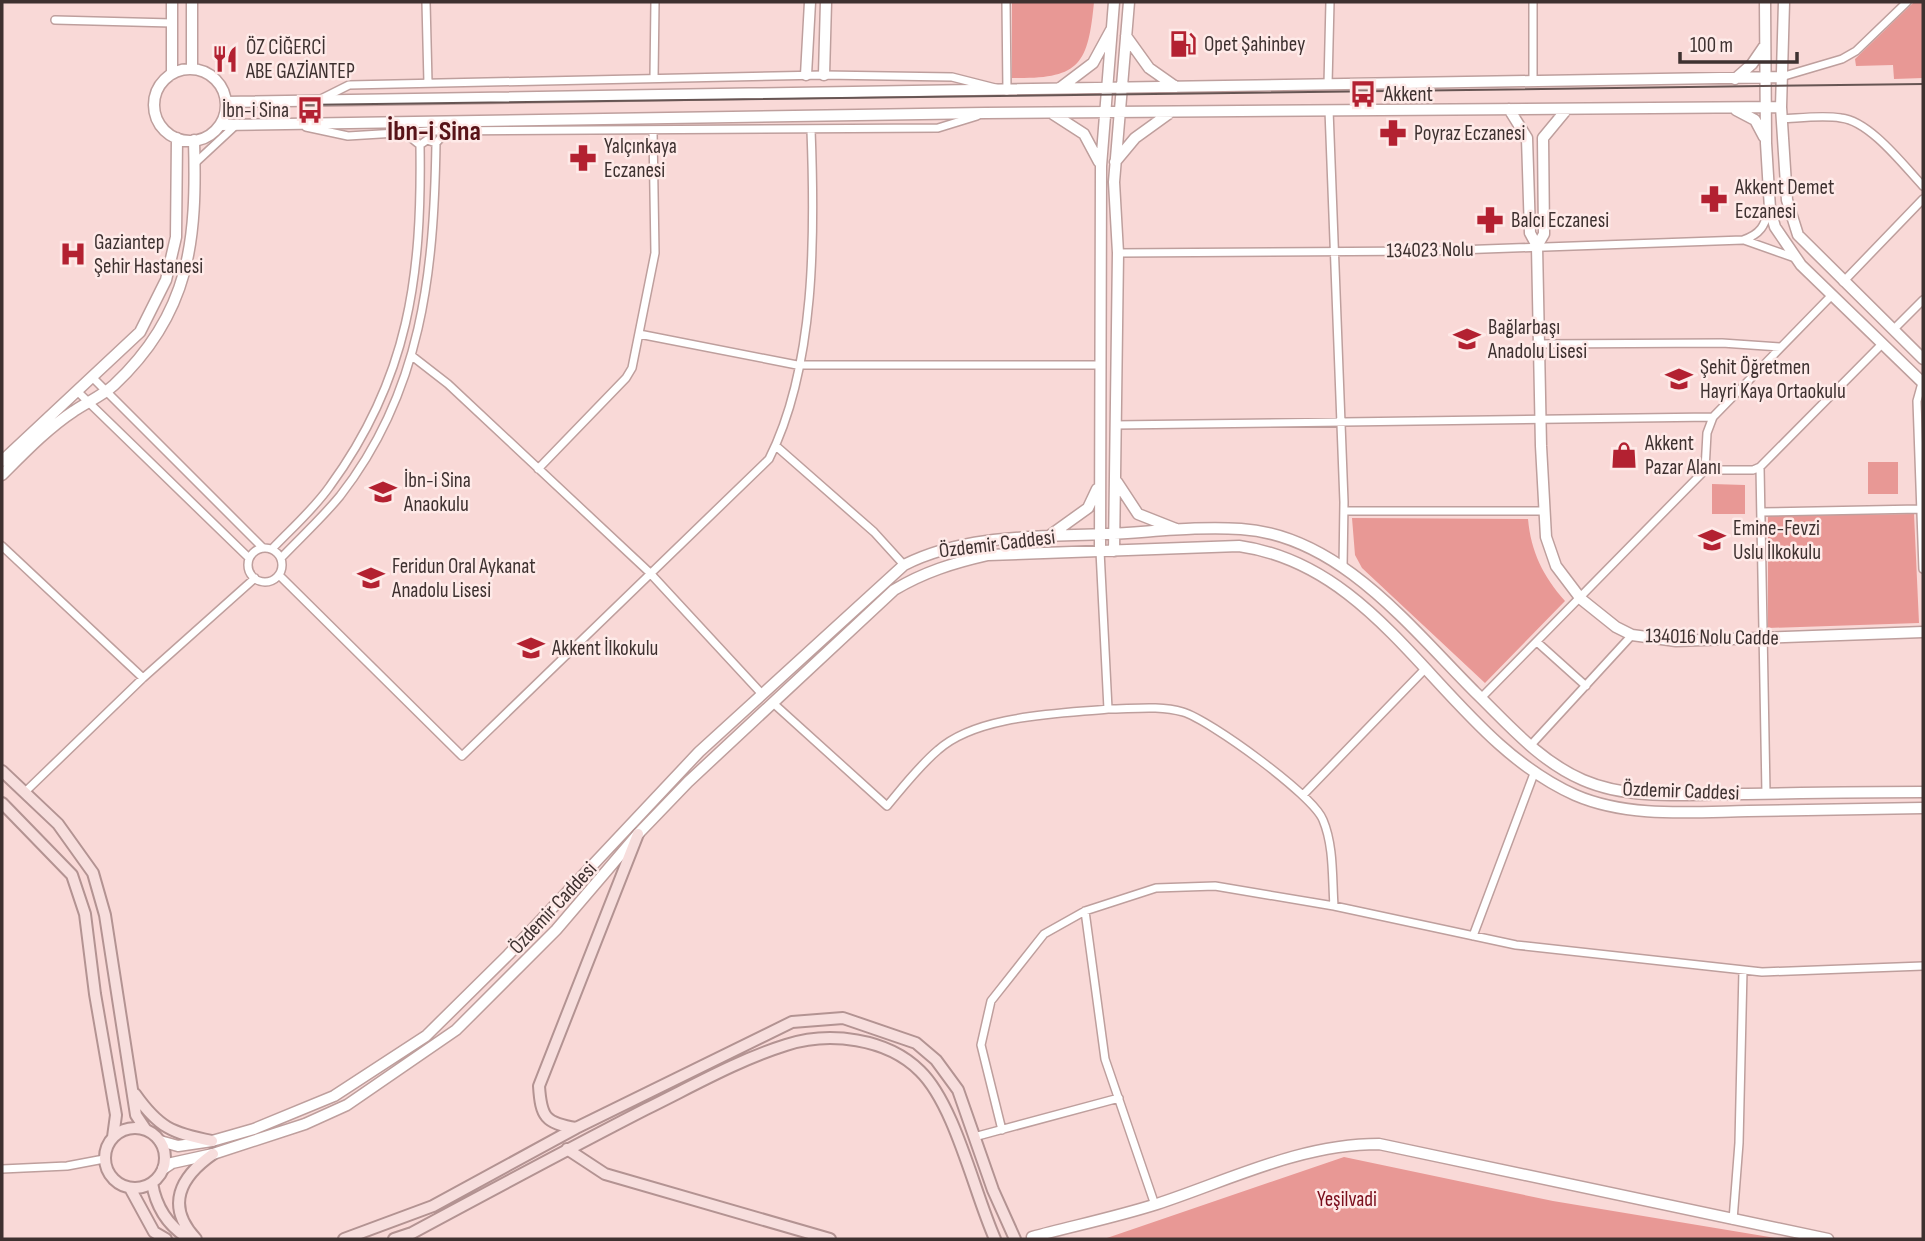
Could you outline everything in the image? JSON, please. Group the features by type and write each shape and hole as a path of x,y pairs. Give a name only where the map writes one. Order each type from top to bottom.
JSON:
{"main road":[{"path":"172,2 173,74"},
{"path":"192,2 192,69"},
{"path":"806,75 810,2"},
{"path":"824,75 826,2"},
{"path":"1100,551 1101,166 1114,2"},
{"path":"1114,551 1118,253 1115,162 1129,2"},
{"path":"1765,2 1766,143 1769,209 1775,227 1795,258 1831,296 1923,383"},
{"path":"1784,2 1782,119 1785,185 1793,226 1810,250 1923,359"},
{"path":"1058,89 1093,63 1113,26"},
{"path":"1126,36 1149,68 1176,87"},
{"path":"1735,79 1752,64 1766,44"},
{"path":"807,60 824,61"},
{"path":"192,69 206,73 216,80 226,102 220,125 212,133 194,140 177,138 161,126 154,104 162,82 173,74 192,69"},
{"path":"226,102 1781,78"},
{"path":"1729,107 1755,120 1766,143"},
{"path":"220,125 985,113 1782,107"},
{"path":"1509,109 1527,138 1530,233 1537,246"},
{"path":"1537,246 1544,234 1543,138 1567,109"},
{"path":"1115,162 1135,138 1171,112"},
{"path":"1049,113 1084,134 1101,166"},
{"path":"2,461 140,332 166,280 176,237 177,138"},
{"path":"2,475 73,412 105,391 153,341 182,285 193,239 194,140"},
{"name":"134016 Nolu Cadde","path":"1537,246 1540,421 1546,537 1556,566 1581,599 1616,627 1632,635 1676,641 1762,640 1923,632"},
{"path":"1115,479 1138,514 1180,530"},
{"path":"1049,536 1088,508 1099,485"},
{"name":"Özdemir Caddesi","path":"160,1141 178,1146 212,1141 254,1129 334,1096 426,1036 508,955 699,752 904,565 929,552 957,545 1049,536 1180,530 1240,529 1276,535 1308,547 1343,568 1368,588 1530,746 1576,776 1617,790 1683,794 1923,792"},
{"name":"Özdemir Caddesi","path":"163,1169 172,1163 213,1154 305,1124 347,1105 456,1030 556,930 638,834 688,782 894,590 918,576 950,564 988,555 1239,546 1268,550 1301,563 1351,595 1504,749 1576,795 1624,809 1689,812 1923,808"},
{"path":"2,771 58,824 93,873 104,915 136,1115 146,1130 160,1141 164,1152 163,1169 152,1183 130,1188"},
{"path":"2,803 72,875 81,901 116,1115 113,1138 104,1159 114,1180 130,1188 154,1232 166,1239"},
{"path":"576,1128 554,1125 546,1117 541,1108 539,1086 638,834"},
{"path":"344,1239 433,1206 576,1128 792,1022 843,1018 916,1042 936,1060 958,1090 1015,1239"},
{"path":"394,1239 412,1233 687,1088 787,1044 833,1038 871,1043 905,1059 922,1073 948,1114 995,1239"},
{"path":"132,1089 148,1113 175,1134 212,1141"},
{"path":"113,1138 128,1129 146,1130"},
{"path":"1032,1237 1155,1205 1279,1160 1342,1146 1379,1144 1828,1239"},
{"path":"568,1149 605,1174 830,1239"},
{"path":"193,1239 181,1223 178,1204 187,1178 196,1166 213,1154"},
{"path":"152,1183 155,1202 168,1222 193,1239"}],"street":[{"path":"426,2 428,83"},
{"path":"654,2 654,78"},
{"path":"317,102 349,85 806,75 952,77 1007,90 1006,2"},
{"path":"1328,84 1330,2"},
{"path":"1533,2 1533,82"},
{"path":"1781,78 1849,55 1907,2"},
{"path":"55,20 172,23"},
{"path":"1329,110 1342,423 1343,568"},
{"path":"291,124 348,136 447,131 653,132 938,128 985,113"},
{"path":"1782,119 1841,117 1854,121 1870,132 1923,186"},
{"path":"194,164 236,125"},
{"path":"279,575 462,756 649,572 769,459 785,426 803,342 815,229 811,130"},
{"path":"279,575 281,558 339,497 351,480 383,423 412,356 431,268 436,143 447,131"},
{"path":"404,132 420,145"},
{"path":"538,469 626,378 632,368 655,253 653,132"},
{"path":"420,145 427,140 436,143"},
{"path":"249,558 267,548 328,488 371,417 400,352 417,266 421,218 420,145"},
{"path":"1843,282 1923,199"},
{"path":"1743,240 1757,236 1762,230 1769,209"},
{"path":"1743,240 1795,258"},
{"name":"134023 Nolu","path":"1118,253 1333,252 1743,240"},
{"path":"1481,698 1705,470 1707,433 1713,417 1831,296"},
{"path":"1893,330 1923,300"},
{"path":"639,334 797,365 1100,365"},
{"path":"1538,344 1722,343 1780,346"},
{"path":"1705,470 1746,471 1760,467 1881,345"},
{"path":"412,356 448,384 649,572 762,694"},
{"path":"92,377 267,548 281,558"},
{"path":"1923,383 1917,401 1923,569"},
{"path":"77,391 249,558 250,572 255,578 268,582 279,575"},
{"path":"1115,425 1713,417"},
{"path":"776,446 874,532 904,565"},
{"path":"1760,467 1766,793"},
{"path":"1761,512 1920,509"},
{"path":"1344,511 1544,511"},
{"path":"2,545 143,678"},
{"path":"1100,551 1108,709"},
{"path":"25,792 143,678 255,578"},
{"path":"1530,746 1632,635"},
{"path":"1537,642 1586,686"},
{"path":"1303,795 1425,669"},
{"path":"773,703 887,806 939,748 992,724 1108,709 1160,708 1183,712 1205,722 1303,795 1323,819 1331,860 1334,906"},
{"path":"1473,936 1535,771"},
{"path":"1002,1130 981,1045 991,1000 1044,934 1085,911 1156,888 1215,886 1334,906 1516,946 1762,972 1923,966"},
{"path":"1085,911 1105,1059 1155,1205"},
{"path":"1733,1220 1739,1143 1743,970"},
{"path":"975,1137 1119,1098"},
{"path":"2,1169 67,1166 104,1159"}],"green space":[{"path":"1012,2 1094,2 1088,41 1076,64 1052,76 1012,78"},
{"path":"1914,2 1923,2 1923,78 1894,79 1893,65 1856,66 1855,59"},
{"path":"1868,462 1898,462 1898,494 1868,494"},
{"path":"1712,484 1745,485 1745,514 1712,514"},
{"path":"1914,514 1919,623 1768,628 1768,516"},
{"path":"1352,518 1528,519 1539,563 1565,601 1485,683 1362,568 1355,555"},
{"name":"Yeşilvadi","path":"1344,1157 1553,1201 1781,1239 1104,1239"}],"tram line":[{"path":"298,105 1923,84"}],"place":[{"name":"Opet Şahinbey","path":"1183,44"},
{"name":"ÖZ CİĞERCİ ABE GAZİANTEP","path":"225,59"},
{"name":"Akkent","path":"1363,94"},
{"name":"İbn-i Sina","path":"310,110"},
{"name":"Poyraz Eczanesi","path":"1393,133"},
{"name":"Yalçınkaya Eczanesi","path":"583,158"},
{"name":"Akkent Demet Eczanesi","path":"1714,199"},
{"name":"Balcı Eczanesi","path":"1490,220"},
{"name":"Gaziantep Şehir Hastanesi","path":"73,254"},
{"name":"Bağlarbaşı Anadolu Lisesi","path":"1467,339"},
{"name":"Şehit Öğretmen Hayri Kaya Ortaokulu","path":"1679,379"},
{"name":"Akkent Pazar Alanı","path":"1624,455"},
{"name":"İbn-i Sina Anaokulu","path":"383,492"},
{"name":"Emine-Fevzi Uslu İlkokulu","path":"1712,540"},
{"name":"Feridun Oral Aykanat Anadolu Lisesi","path":"371,578"},
{"name":"Akkent İlkokulu","path":"531,648"}],"district":[{"name":"İbn-i Sina","path":"434,131"}]}
